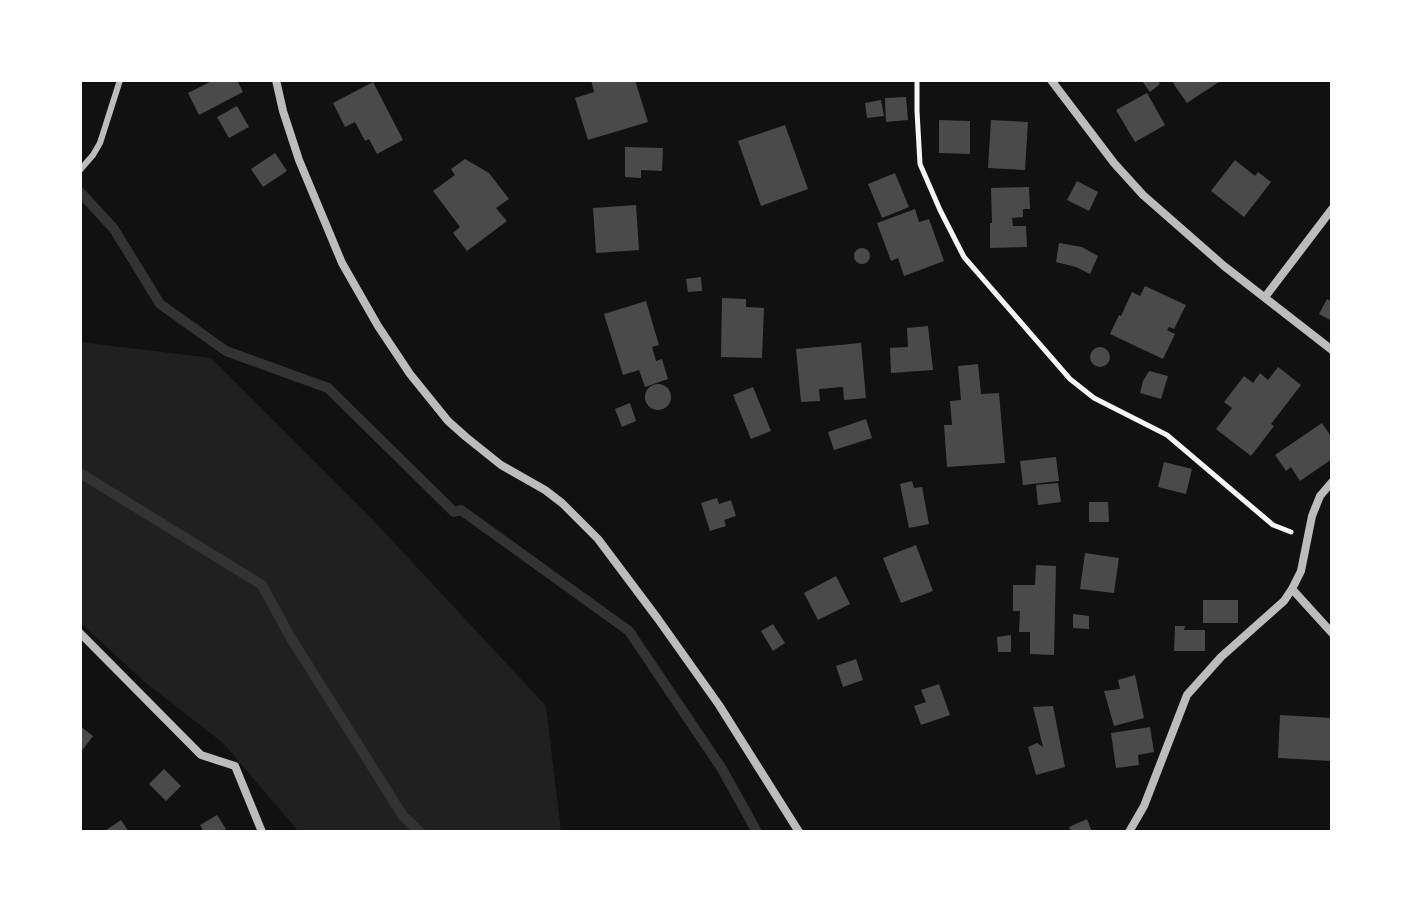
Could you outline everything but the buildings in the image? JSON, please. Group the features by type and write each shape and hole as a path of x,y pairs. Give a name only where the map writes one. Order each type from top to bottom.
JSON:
{"street":[{"path":"276,80 299,160 342,263 410,374 428,398 466,437 501,465 562,503 598,539 719,705 799,832"},
{"path":"1051,80 1114,163 1143,195 1193,240 1332,350"},
{"path":"1265,297 1332,209"},
{"path":"1129,832 1144,806 1187,695 1221,657 1275,610 1292,589 1301,571 1312,516 1320,496 1332,482"},
{"path":"1292,589 1332,633"},
{"path":"80,633 201,755 235,766 262,832"}],"lane":[{"path":"82,169 100,143 120,80"}],"path":[{"path":"917,80 920,164 964,257 1070,379 1094,398 1167,435 1273,525 1308,534"}],"shaded area":[{"path":"80,342 211,358 373,520 546,706 561,832 299,832 223,743 146,683 80,622"}],"waterway":[{"path":"80,192 114,229 160,304 226,351 328,388 454,512 461,510 629,631 722,769 757,832"},
{"path":"80,473 262,585 289,635 403,816 420,832"}]}
